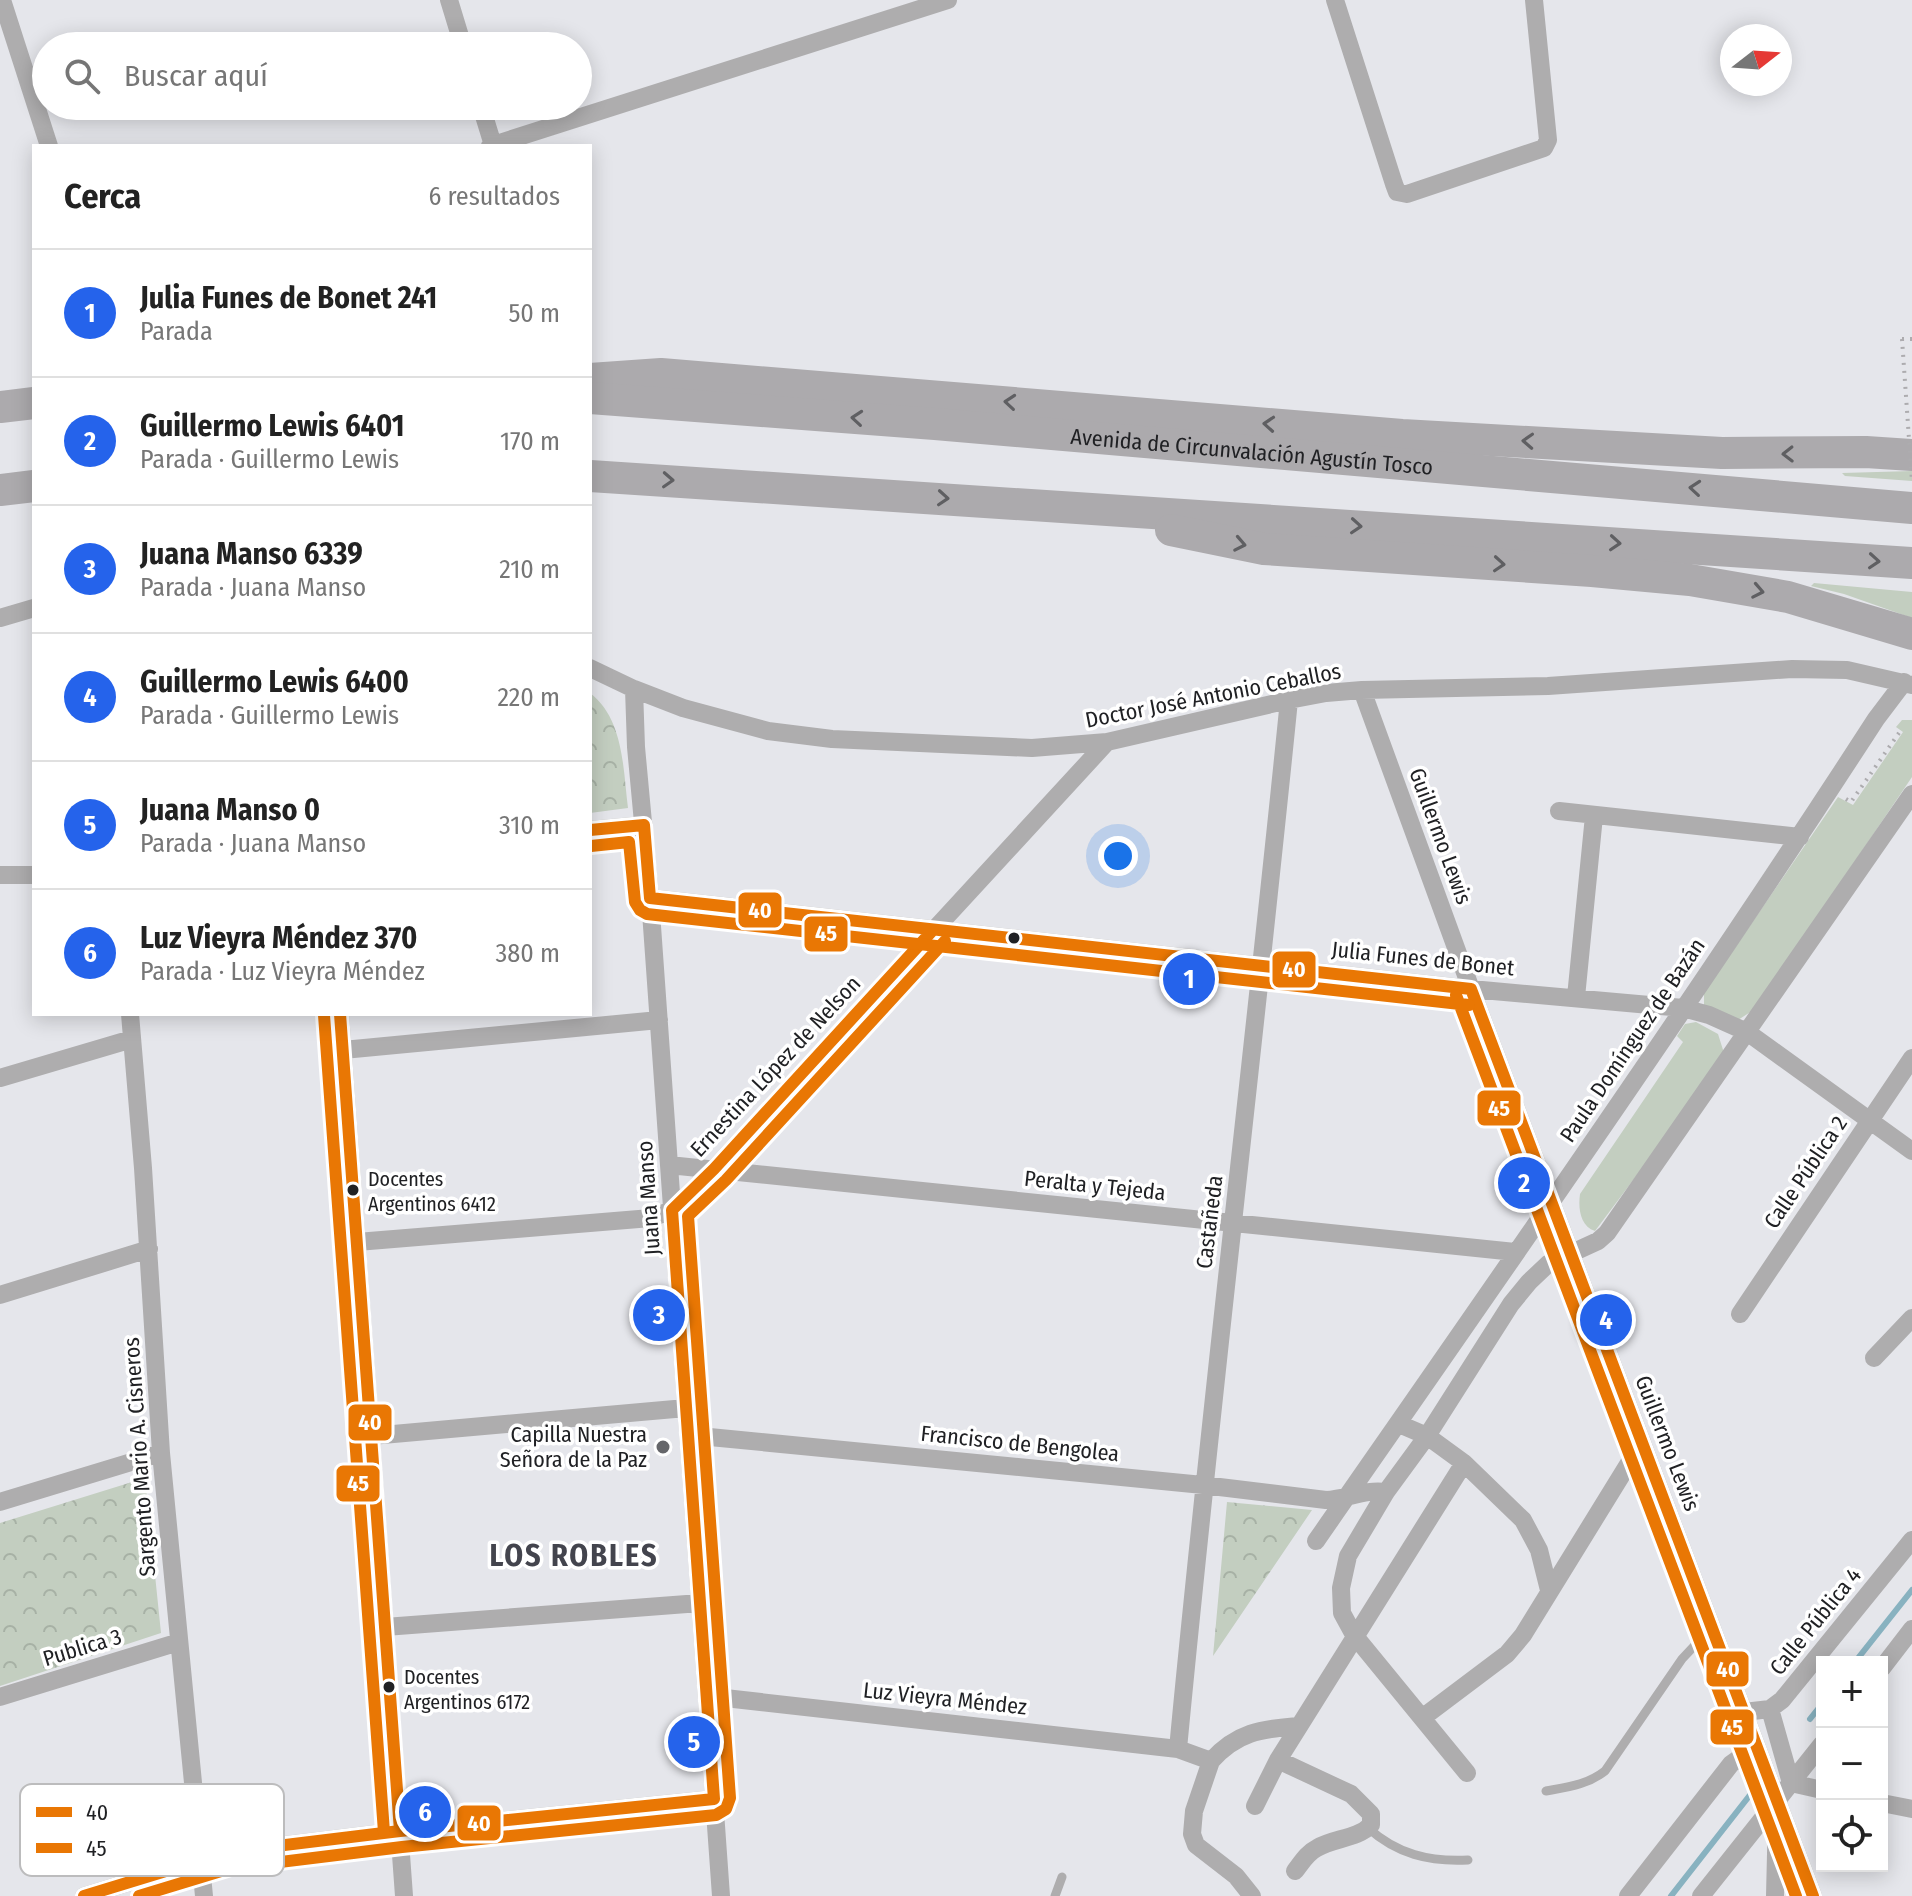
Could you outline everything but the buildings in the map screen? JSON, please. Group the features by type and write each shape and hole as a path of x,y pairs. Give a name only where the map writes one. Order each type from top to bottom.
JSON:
{"highway":[{"path":"592,379 661,374 1402,435 1665,450 1912,455"},
{"name":"Avenida de Circunvalación Agustín Tosco","path":"592,398 828,415 1912,508"},
{"path":"0,407 32,403"},
{"path":"1866,452 1912,445"},
{"path":"592,476 1912,563"},
{"path":"0,490 32,486"},
{"path":"1054,506 1264,549 1690,580 1788,597 1912,634"}],"street":[{"path":"2,0 32,93"},
{"path":"449,0 459,32"},
{"path":"592,112 897,8 948,0"},
{"path":"1335,0 1394,184 1397,192 1407,194 1544,148 1548,140 1534,0"},
{"path":"41,120 48,144"},
{"path":"485,120 491,144"},
{"path":"498,144 568,120"},
{"path":"0,618 32,609"},
{"name":"Doctor José Antonio Ceballos","path":"592,669 634,689 716,718 799,736 1032,748 1107,742 1289,700 1362,690 1548,686 1806,669 1847,670 1908,684"},
{"name":"Paula Domínguez de Bazán","path":"1316,1541 1800,837 1876,719 1908,684"},
{"name":"Juana Manso","path":"634,689 721,1896"},
{"name":"Guillermo Lewis","path":"1362,690 1471,989 1813,1896"},
{"name":"Castañeda","path":"1178,1749 1203,1485 1263,964 1289,700"},
{"name":"Ernestina López de Nelson","path":"672,1210 714,1169 1107,742"},
{"path":"1467,1773 1354,1635 1342,1613 1341,1588 1348,1556 1386,1492 1427,1436 1511,1304 1548,1264 1598,1241 1607,1233 1912,794"},
{"path":"1559,811 1800,837"},
{"path":"1576,997 1594,816"},
{"path":"592,830 644,825"},
{"path":"0,875 32,875"},
{"name":"Julia Funes de Bonet","path":"650,898 1471,989 1683,1008 1709,1015 1747,1032 1912,1151"},
{"name":"Sargento Mario A. Cisneros","path":"130,1016 161,1453 194,1784"},
{"path":"340,1016 404,1896"},
{"path":"343,1050 659,1020"},
{"path":"0,1078 132,1039"},
{"name":"Calle Pública 2","path":"1740,1314 1912,1058"},
{"name":"Peralta y Tejeda","path":"669,1165 1515,1252"},
{"path":"357,1242 651,1218 672,1210"},
{"path":"0,1295 149,1249"},
{"path":"1874,1358 1912,1318"},
{"path":"371,1436 686,1408"},
{"path":"1399,1424 1427,1436 1464,1463 1523,1520 1539,1550 1549,1590"},
{"name":"Francisco de Bengolea","path":"689,1435 1203,1485 1326,1500 1346,1499 1372,1490 1386,1492"},
{"path":"1422,1718 1507,1654 1523,1635 1642,1442"},
{"path":"0,1502 161,1453"},
{"path":"1255,1806 1298,1726 1464,1463"},
{"name":"Calle Pública 4","path":"1744,1712 1770,1709 1782,1700 1912,1540"},
{"path":"385,1627 700,1603"},
{"path":"1888,1660 1912,1629"},
{"name":"Publica 3","path":"0,1697 179,1642"},
{"name":"Luz Vieyra Méndez","path":"707,1696 1178,1749 1211,1761"},
{"path":"1770,1709 1791,1783"},
{"path":"1252,1896 1236,1876 1196,1845 1192,1834 1194,1811 1211,1761 1224,1746 1266,1729 1298,1726"},
{"path":"1628,1896 1731,1764 1756,1746"},
{"path":"1701,1896 1816,1752"},
{"path":"1278,1760 1351,1794 1371,1814 1368,1828 1319,1846 1307,1855 1295,1871"},
{"path":"1791,1783 1816,1789"},
{"path":"284,1845 714,1799"},
{"path":"1775,1896 1777,1802"},
{"path":"1888,1804 1912,1809"},
{"path":"84,1896 150,1876"},
{"name":"Sargento Mario A. Cisneros","path":"203,1876 204,1896"}],"lane":[{"path":"1546,1791 1580,1785 1594,1780 1605,1771 1682,1659 1712,1627"},
{"path":"1368,1828 1383,1842 1411,1855 1441,1861 1468,1860"},
{"path":"1055,1896 1062,1877"}],"path":[{"path":"1912,339 1902,339 1912,482"}],"green space":[{"path":"1912,471 1912,481 1845,476 1842,473"},
{"path":"1814,583 1912,592 1912,618 1811,586"},
{"path":"592,695 610,716 616,731 628,808 592,813"},
{"path":"1902,720 1912,720 1912,777 1755,1009 1738,1020 1704,1006 1704,993 1838,797 1853,805 1903,732 1896,727"},
{"path":"1696,1022 1718,1034 1723,1060 1595,1231 1590,1229 1581,1216 1580,1194 1683,1042 1677,1036 1685,1024"},
{"path":"145,1478 161,1633 0,1686 0,1523"},
{"path":"1227,1502 1312,1510 1213,1656"}],"waterway":[{"path":"1860,1656 1912,1590"},
{"path":"1810,1719 1816,1712"},
{"path":"1671,1896 1750,1795"}],"transit line":[{"name":"40","path":"592,830 644,825 650,898 1471,989"},
{"name":"45","path":"592,846 629,842 635,902 647,914 1469,1005"},
{"name":"40","path":"284,1845 714,1799 672,1210 714,1169 933,930"},
{"name":"45","path":"284,1861 716,1815 726,1809 730,1798 688,1216 726,1180 945,941"},
{"name":"40","path":"1471,989 1813,1896"},
{"name":"45","path":"1456,995 1796,1896"},
{"name":"45","path":"324,1016 384,1832"},
{"name":"40","path":"340,1016 400,1831"},
{"name":"40","path":"84,1896 149,1876"},
{"name":"45","path":"139,1896 205,1876"}],"place":[{"name":"Julia Funes de Bonet 241","path":"1189,979"},
{"name":"Guillermo Lewis 6401","path":"1524,1183"},
{"name":"Docentes Argentinos 6412","path":"353,1190"},
{"name":"Juana Manso 6339","path":"659,1315"},
{"name":"Guillermo Lewis 6400","path":"1606,1320"},
{"name":"Capilla Nuestra Señora de la Paz","path":"663,1447"},
{"name":"Docentes Argentinos 6172","path":"389,1687"},
{"name":"Juana Manso 0","path":"694,1742"},
{"name":"Luz Vieyra Méndez 370","path":"425,1812"}],"district":[{"name":"LOS ROBLES","path":"574,1556"}]}
